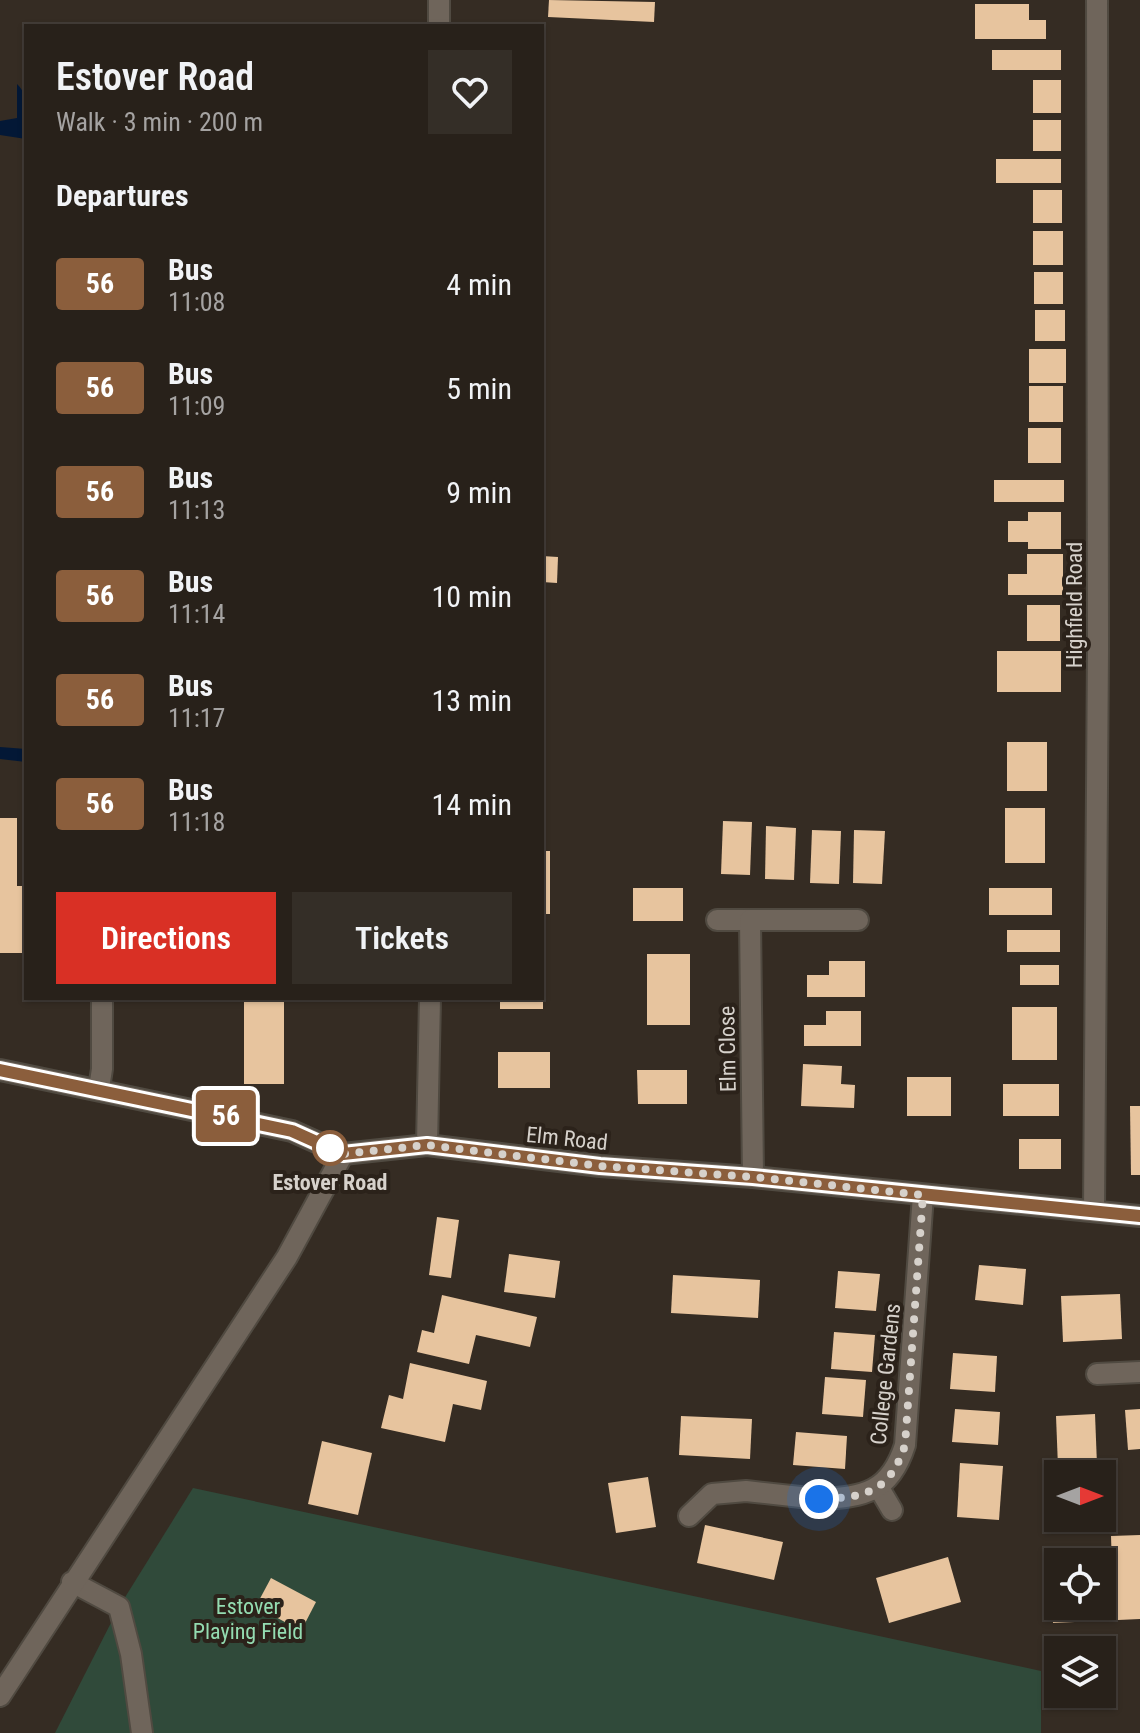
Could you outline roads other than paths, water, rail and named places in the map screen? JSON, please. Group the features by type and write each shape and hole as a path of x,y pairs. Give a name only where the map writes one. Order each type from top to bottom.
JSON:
{"street":[{"path":"439,0 439,24"},
{"name":"Highfield Road","path":"1094,1211 1098,648 1097,0"},
{"path":"717,920 858,920"},
{"name":"Elm Close","path":"750,920 753,1177"},
{"path":"99,1088 102,1000"},
{"path":"427,1145 430,1000"},
{"path":"0,1070 99,1088 292,1131 343,1154 287,1257 0,1696"},
{"name":"Elm Road","path":"343,1154 427,1145 600,1166 753,1177 1140,1216"},
{"name":"College Gardens","path":"879,1488 899,1465 905,1445 923,1195"},
{"path":"1097,1374 1140,1372"},
{"path":"689,1516 712,1494 746,1491 819,1499 855,1498 879,1488 892,1510"},
{"path":"72,1582 119,1607 131,1654 142,1733"}],"water":[{"path":"17,84 24,96 24,139 0,135 0,121 17,118"},
{"path":"0,747 24,749 24,762 0,759"}],"place":[{"name":"Estover Road","path":"330,1148"}],"park label":[{"name":"Estover Playing Field","path":"248,1618"}]}
